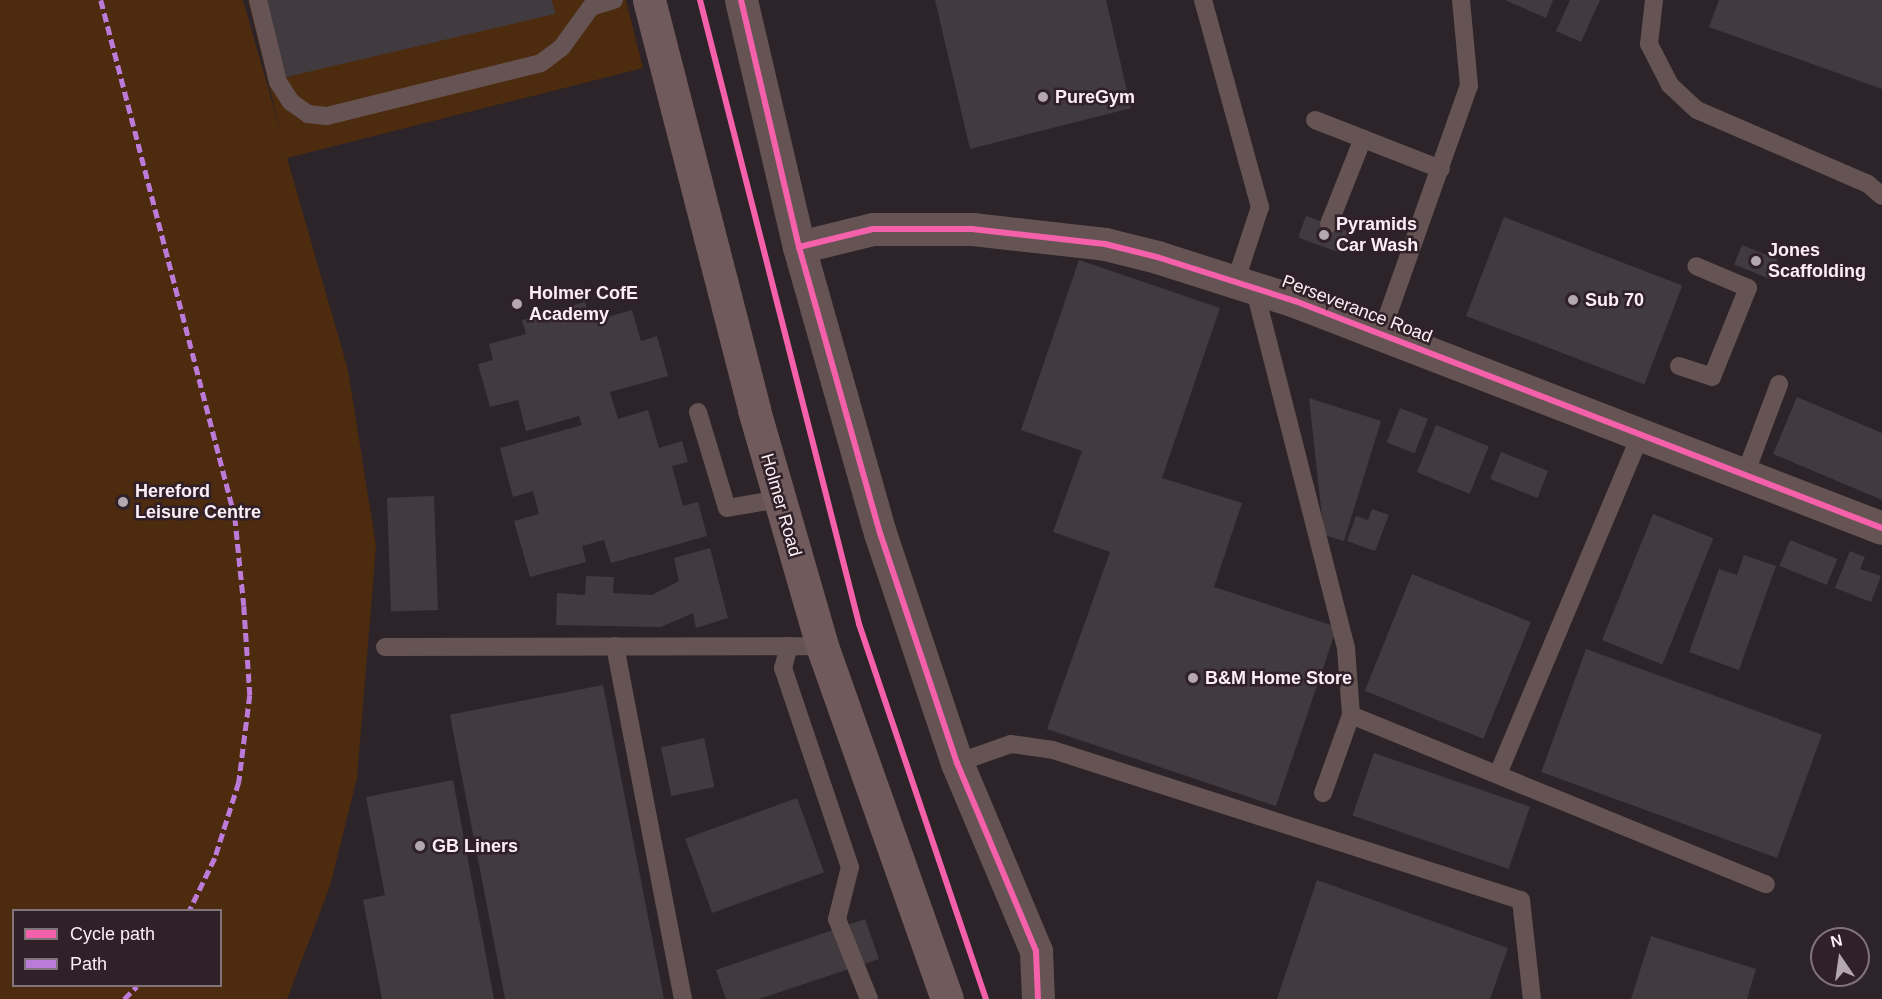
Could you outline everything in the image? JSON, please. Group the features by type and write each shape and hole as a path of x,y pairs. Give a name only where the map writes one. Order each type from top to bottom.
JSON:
{"highway":[{"name":"Holmer Road","path":"649,0 780,499 822,646 947,999"}],"street":[{"path":"741,0 799,247 880,533 957,763 1036,951 1038,999"},
{"name":"Perseverance Road","path":"799,247 873,229 972,229 1106,244 1245,283 1642,431 1882,528"}],"lane":[{"path":"258,0 284,92 308,114 327,116 541,63 562,47 591,7 614,0"},
{"path":"1203,0 1260,207 1245,283 1346,648 1351,715 1323,793"},
{"path":"1381,334 1469,86 1461,0"},
{"path":"1654,0 1649,44 1670,85 1697,110 1868,184 1882,196"},
{"path":"1315,120 1441,169"},
{"path":"1329,224 1363,138"},
{"path":"1679,366 1712,378 1748,288 1696,266"},
{"path":"1746,472 1779,384"},
{"path":"698,412 728,508 780,499"},
{"path":"1498,774 1642,431"},
{"path":"615,646 683,999"},
{"path":"789,646 783,668 850,867 837,919 869,999"},
{"path":"385,647 822,646"},
{"path":"1351,715 1766,884"},
{"path":"957,763 1011,744 1053,750 1521,900 1532,999"}],"shaded area":[{"path":"0,0 243,0 281,133 248,0 626,0 643,68 287,158 348,370 376,546 357,778 330,886 287,999 0,999"}],"building":[{"path":"264,0 552,0 555,14 282,78"},
{"path":"935,0 1106,0 1131,108 970,149"},
{"path":"1505,0 1553,0 1546,18"},
{"path":"1570,0 1600,0 1581,42 1556,31"},
{"path":"1719,0 1882,0 1882,89 1709,27"},
{"name":"Pyramids Car Wash","path":"1306,216 1350,232 1342,254 1298,238"},
{"name":"Sub 70","path":"1504,217 1682,285 1644,384 1466,316"},
{"name":"Jones Scaffolding","path":"1742,245 1777,259 1769,279 1734,264"},
{"path":"1079,260 1220,308 1162,478 1242,503 1214,587 1337,627 1276,806 1047,729 1110,552 1053,532 1082,451 1021,430"},
{"path":"585,302 590,322 632,310 641,341 657,336 668,376 610,392 618,419 648,410 659,448 682,441 688,462 672,466 683,506 698,502 707,536 611,563 604,540 582,546 586,562 530,577 514,521 539,514 533,491 513,497 500,448 582,425 579,416 526,431 518,400 490,407 478,364 493,360 489,344 526,334 522,320"},
{"path":"1797,397 1882,433 1882,500 1773,454"},
{"path":"1309,398 1381,421 1344,541 1324,535"},
{"path":"1400,408 1428,419 1415,453 1387,443"},
{"path":"1436,425 1489,446 1470,494 1417,472"},
{"path":"1501,452 1548,471 1537,498 1490,479"},
{"path":"434,496 438,610 391,612 387,498"},
{"path":"1372,509 1389,515 1375,551 1347,541 1356,516 1368,520"},
{"path":"1653,514 1713,538 1662,664 1602,640"},
{"path":"1790,540 1837,559 1827,585 1780,566"},
{"path":"710,548 728,618 696,628 693,613 661,627 556,625 557,593 585,595 586,576 614,577 613,593 652,595 679,581 674,558"},
{"path":"1850,551 1865,557 1860,569 1881,576 1871,602 1835,588"},
{"path":"1744,555 1776,566 1739,670 1689,652 1719,569 1737,575"},
{"path":"1412,574 1531,622 1483,739 1365,691"},
{"path":"1586,649 1822,735 1777,858 1541,772"},
{"path":"603,685 664,998 505,999 450,715"},
{"path":"704,738 714,787 671,796 661,747"},
{"path":"1374,753 1530,807 1509,869 1353,815"},
{"name":"GB Liners","path":"453,780 494,999 382,999 363,900 385,895 366,797"},
{"path":"797,798 824,872 712,913 685,839"},
{"path":"1317,880 1508,948 1490,999 1277,999"},
{"path":"865,919 879,959 759,999 726,999 716,970"},
{"path":"1651,936 1756,969 1747,999 1631,999"}],"marked path":[{"path":"101,0 235,517 244,606 250,695 239,782 215,858 190,909"},
{"path":"124,999 136,987"}],"cycle path":[{"path":"700,0 859,624 986,999"},
{"path":"741,0 799,247 880,533 957,763 1036,951 1038,999"},
{"path":"799,247 873,229 972,229 1105,244 1157,257 1295,301 1882,528"}],"place":[{"name":"PureGym","path":"1043,97"},
{"name":"Pyramids Car Wash","path":"1324,235"},
{"name":"Jones Scaffolding","path":"1756,261"},
{"name":"Sub 70","path":"1573,300"},
{"name":"Holmer CofE Academy","path":"517,304"},
{"name":"Hereford Leisure Centre","path":"123,502"},
{"name":"B&M Home Store","path":"1193,678"},
{"name":"GB Liners","path":"420,846"}]}
